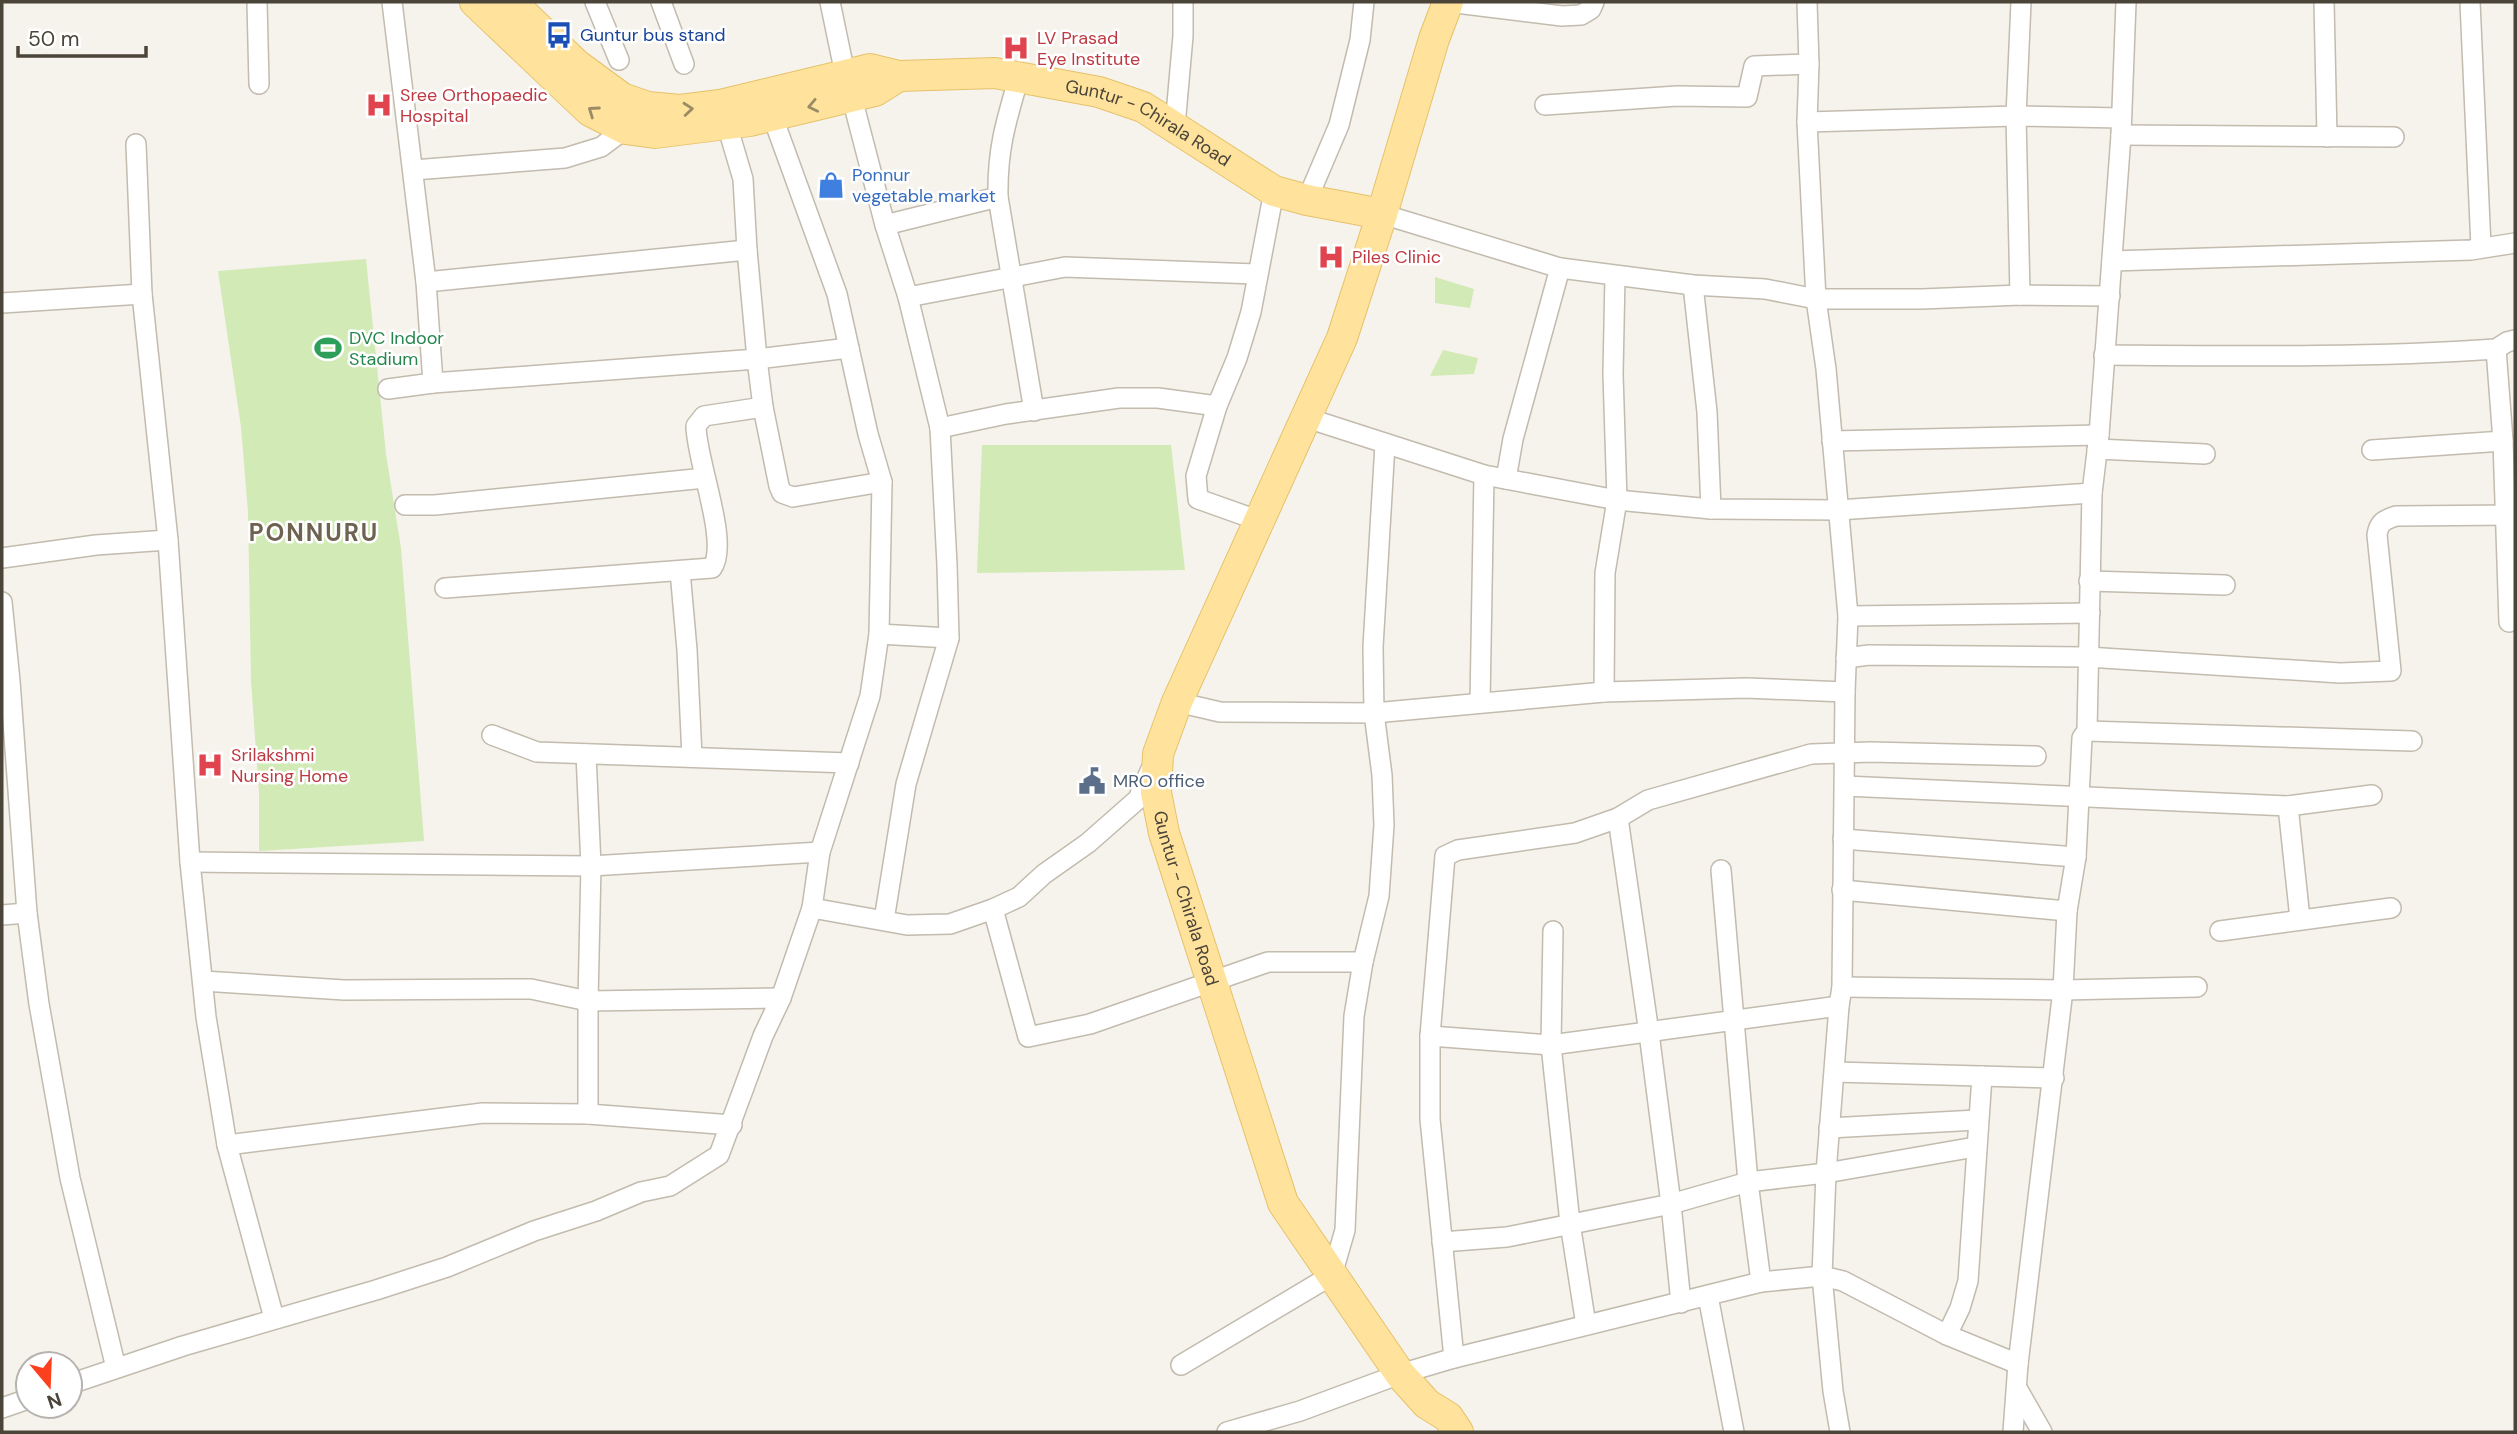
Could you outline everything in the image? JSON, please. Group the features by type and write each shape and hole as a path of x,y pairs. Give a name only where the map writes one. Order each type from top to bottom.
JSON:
{"main road":[{"name":"Guntur - Chirala Road","path":"475,2 590,111 625,129 655,133 727,125 772,115 849,86"},
{"name":"Guntur - Chirala Road","path":"511,2 578,65 622,98 648,107 680,110 849,86 875,91 899,76 995,73 1099,92 1143,107 1274,191 1382,214"},
{"name":"Guntur - Chirala Road","path":"1448,2 1434,39 1342,338 1177,702 1158,754 1156,793 1164,833 1210,982 1283,1203 1401,1374 1428,1418 1448,1418 1458,1432"}],"street":[{"path":"257,2 259,84"},
{"path":"392,2 414,170 433,383"},
{"path":"594,2 620,60"},
{"path":"661,2 684,64"},
{"path":"830,2 849,86 885,225 908,297 940,428 949,638 906,784 884,920"},
{"path":"1175,126 1183,36 1183,2"},
{"path":"1307,200 1339,125 1360,40 1364,2"},
{"path":"1448,2 1562,16 1581,15 1591,9 1594,2"},
{"path":"1807,2 1807,122 1816,299 1826,369 1847,616 1840,997 1826,1173 1822,1276 1833,1391 1840,1432"},
{"path":"2020,295 2016,116 2021,2"},
{"path":"2013,1432 2018,1364 2063,990 2067,911 2076,857 2082,738 2087,731 2092,493 2110,296 2126,2"},
{"path":"2324,2 2327,137"},
{"path":"2470,2 2481,247"},
{"path":"1545,105 1677,96 1747,97 1755,66 1809,64"},
{"path":"1019,77 1002,135 997,166 998,198 1034,411"},
{"path":"84,1379 274,1318 447,1267 534,1231 596,1211 641,1192 670,1186 719,1155 732,1125 743,1087 781,998 812,908 820,852 870,696 879,634 882,482 868,435 836,294 772,115"},
{"path":"1807,122 2016,116 2121,126 2327,137 2394,137"},
{"path":"727,125 743,179 757,359 763,407 782,493 788,497 882,482"},
{"path":"414,170 565,158 601,147 625,129"},
{"path":"136,144 142,294 169,540 190,862 206,1017 227,1145 274,1318"},
{"path":"1260,521 1198,499 1196,476 1251,312 1256,274 1274,191"},
{"path":"885,225 998,198"},
{"path":"1382,214 1560,268 1693,285 1765,289 1816,299 2110,296"},
{"path":"2112,261 2471,250 2515,243"},
{"path":"426,282 747,250"},
{"path":"908,297 1065,268 1256,274"},
{"path":"1506,479 1513,439 1560,268"},
{"path":"1604,692 1605,573 1617,500 1613,374 1615,276"},
{"path":"1693,285 1707,412 1711,509"},
{"path":"2,303 142,294"},
{"path":"2104,355 2404,355 2496,349 2515,340"},
{"path":"388,389 433,383 757,359 849,348"},
{"path":"2496,349 2510,514 2509,622"},
{"path":"940,428 1006,414 1119,398 1158,398 1217,407"},
{"path":"445,588 712,568 718,560 717,535 696,426 704,416 763,407"},
{"path":"1307,418 1484,475 1617,500 1711,509 1838,510 2092,493"},
{"path":"1832,441 2098,442 2205,454"},
{"path":"2372,450 2503,441"},
{"path":"1181,1365 1332,1276 1345,1230 1354,1016 1363,962 1380,896 1384,825 1382,775 1374,713 1373,647 1385,444"},
{"path":"1480,703 1484,475"},
{"path":"405,505 435,505 705,478"},
{"path":"1846,658 1869,655 2087,657 2340,673 2391,671 2377,536 2384,520 2396,516 2510,514"},
{"path":"2,558 96,545 169,540"},
{"path":"680,571 692,757"},
{"path":"2089,581 2225,585"},
{"path":"2,602 6,683 27,913 39,1004 70,1178 116,1368"},
{"path":"1847,616 2090,613"},
{"path":"879,634 949,638"},
{"path":"1177,702 1220,712 1374,713 1604,692 1746,688 1845,692"},
{"path":"2087,731 2412,741"},
{"path":"492,735 537,752 849,763"},
{"path":"1454,1357 1430,1119 1430,1036 1445,856 1458,850 1575,833 1618,818 1648,800 1811,754 1845,752 2036,755"},
{"path":"586,754 591,866 587,1001 588,1114"},
{"path":"812,908 907,925 950,924 993,909 1019,897 1138,800 1158,754"},
{"path":"1845,786 2288,806 2372,795"},
{"path":"2288,806 2300,919"},
{"path":"1618,818 1649,1033 1681,1303"},
{"path":"1843,839 2076,857"},
{"path":"190,862 591,866 820,852"},
{"path":"1721,870 1748,1182 1761,1282"},
{"path":"1842,890 2067,911"},
{"path":"2220,931 2391,908"},
{"path":"993,909 1028,1037 1090,1024 1268,962 1363,962"},
{"path":"2,915 27,913"},
{"path":"1553,931 1552,1045 1570,1223 1586,1325"},
{"path":"203,981 344,990 531,989 587,1001 781,998"},
{"path":"1430,1036 1552,1045 1735,1020 1840,997 2197,987"},
{"path":"1835,1072 2054,1078"},
{"path":"1947,1335 1960,1308 1968,1281 1975,1147 1982,1076"},
{"path":"227,1145 483,1113 588,1114 732,1125"},
{"path":"1829,1128 1977,1120"},
{"path":"1441,1242 1507,1237 1671,1204 1748,1182 1826,1173 1975,1147"},
{"path":"1227,1432 1300,1411 1454,1357 1761,1282 1822,1276 1843,1281 1947,1335 2018,1364"},
{"path":"1708,1296 1734,1432"},
{"path":"2018,1390 2042,1432"}],"green space":[{"path":"366,259 386,454 401,548 424,841 259,851 259,792 251,681 248,512 241,427 218,271"},
{"path":"1435,277 1474,289 1470,308 1435,303"},
{"path":"1443,350 1478,358 1474,374 1430,376"},
{"path":"982,445 1171,445 1185,570 977,573"}],"place":[{"name":"Guntur bus stand","path":"559,35"},
{"name":"LV Prasad Eye Institute","path":"1016,48"},
{"name":"Sree Orthopaedic Hospital","path":"379,105"},
{"name":"Ponnur vegetable market","path":"831,185"},
{"name":"Piles Clinic","path":"1331,257"},
{"name":"DVC Indoor Stadium","path":"328,348"},
{"name":"Srilakshmi Nursing Home","path":"210,765"},
{"name":"MRO office","path":"1092,781"}],"district":[{"name":"PONNURU","path":"314,533"}]}
